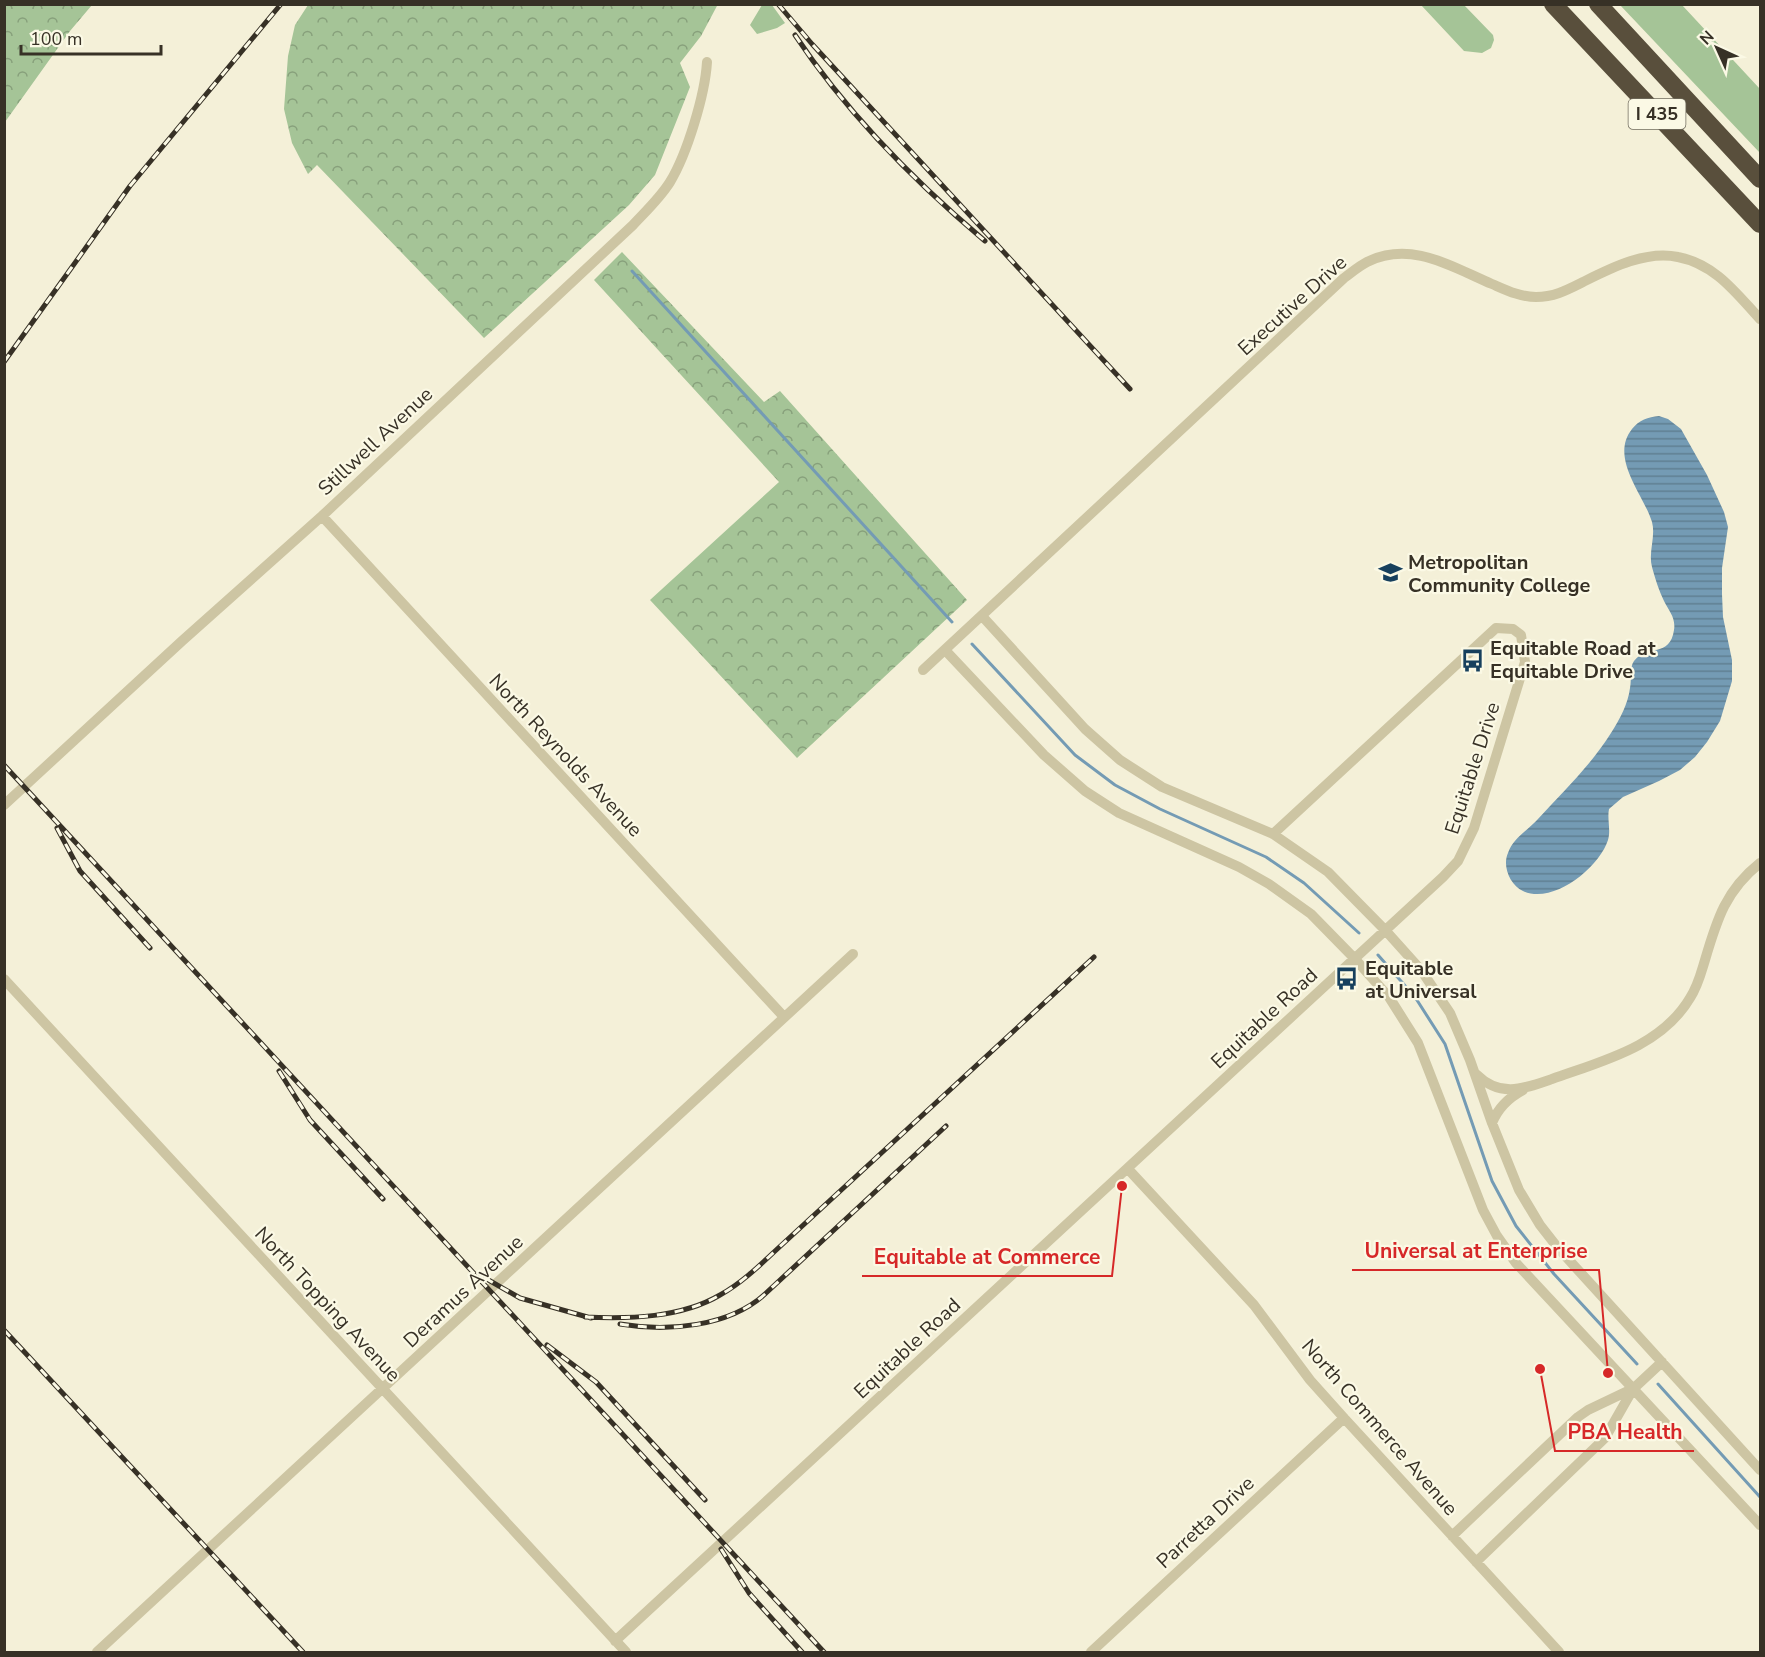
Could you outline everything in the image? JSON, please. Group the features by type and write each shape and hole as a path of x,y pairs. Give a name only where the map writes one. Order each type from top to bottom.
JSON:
{"highway":[{"name":"I 435","path":"1553,4 1761,224"},
{"name":"I 435","path":"1598,4 1761,179"}],"street":[{"name":"Stillwell Avenue","path":"4,805 322,516 657,200 680,163 706,81 707,62"},
{"name":"Executive Drive","path":"923,670 1344,278 1367,262 1395,254 1426,255 1510,292 1533,297 1561,294 1638,259 1675,256 1708,267 1722,278 1761,319"},
{"name":"North Reynolds Avenue","path":"322,516 784,1017"},
{"path":"982,616 1085,729 1120,760 1162,787 1273,834 1328,872 1386,931 1421,970 1438,994 1459,1032 1492,1123 1520,1190 1540,1225 1558,1248 1761,1470"},
{"name":"Equitable Drive","path":"1273,834 1496,628 1513,629 1521,635 1525,662 1474,828 1467,844 1458,861 1443,877 1355,959"},
{"path":"945,650 1044,755 1085,791 1119,813 1239,867 1269,884 1311,914 1355,959 1389,998 1418,1043 1470,1182 1497,1236 1536,1286 1761,1525"},
{"path":"1474,1072 1496,1088 1513,1089 1531,1086 1609,1059 1634,1048 1664,1029 1681,1011 1697,985 1720,913 1730,893 1761,863"},
{"name":"Deramus Avenue","path":"97,1653 853,954"},
{"name":"Equitable Road","path":"615,1641 1355,959"},
{"name":"North Topping Avenue","path":"4,979 626,1653"},
{"path":"1492,1123 1496,1113 1507,1100 1531,1086"},
{"name":"North Commerce Avenue","path":"1128,1169 1254,1305 1310,1380 1559,1653"},
{"path":"1476,1562 1605,1438 1633,1389 1662,1362"},
{"path":"1452,1536 1578,1417 1587,1410 1633,1389"},
{"name":"Parretta Drive","path":"1091,1653 1344,1418"}],"green space":[{"path":"5,4 92,5 70,31 5,122"},
{"path":"718,4 701,36 680,63 690,87 655,175 629,205 484,338 317,165 308,174 292,143 284,109 288,56 295,25 308,5"},
{"path":"762,5 772,5 785,23 757,34 750,25"},
{"path":"1421,5 1464,5 1493,35 1491,48 1482,53 1464,51"},
{"path":"1620,5 1682,5 1760,89 1760,153"},
{"path":"622,252 764,402 780,391 967,600 797,758 650,600 779,482 594,280"}],"water":[{"path":"1659,416 1668,419 1681,429 1707,475 1724,512 1728,527 1722,568 1723,617 1732,660 1732,681 1720,721 1695,757 1680,770 1623,797 1609,809 1608,840 1595,862 1585,872 1561,888 1548,893 1535,894 1523,891 1508,875 1506,858 1510,848 1576,778 1611,733 1627,700 1634,661 1645,653 1663,648 1672,639 1673,618 1660,593 1651,561 1652,522 1630,476 1624,452 1626,440 1632,429 1644,420"}],"waterway":[{"path":"632,271 952,622"},
{"path":"972,644 1075,755 1115,785 1160,809 1266,857 1304,883 1359,933"},
{"path":"1378,955 1415,997 1445,1044 1492,1181 1516,1226 1554,1274 1637,1364"},
{"path":"1658,1384 1760,1497"}],"railway":[{"path":"4,362 130,186 281,4"},
{"path":"778,4 812,44 1130,389"},
{"path":"795,35 836,91 882,144 985,241"},
{"path":"4,765 824,1652"},
{"path":"57,828 80,871 150,948"},
{"path":"585,1317 619,1318 672,1313 705,1303 734,1286 761,1264 1094,957"},
{"path":"279,1071 310,1120 383,1199"},
{"path":"620,1324 677,1327 716,1320 750,1305 765,1294 946,1126"},
{"path":"485,1278 520,1298 591,1318"},
{"path":"4,1330 303,1652"},
{"path":"547,1345 596,1382 705,1500"},
{"path":"721,1549 749,1593 802,1652"}],"place":[{"name":"Metropolitan Community College","path":"1390,573"},
{"name":"Equitable Road at Equitable Drive","path":"1472,660"},
{"name":"Equitable at Universal","path":"1347,979"},
{"name":"Equitable at Commerce","path":"1122,1186"},
{"name":"PBA Health","path":"1540,1369"},
{"name":"Universal at Enterprise","path":"1608,1373"}]}
